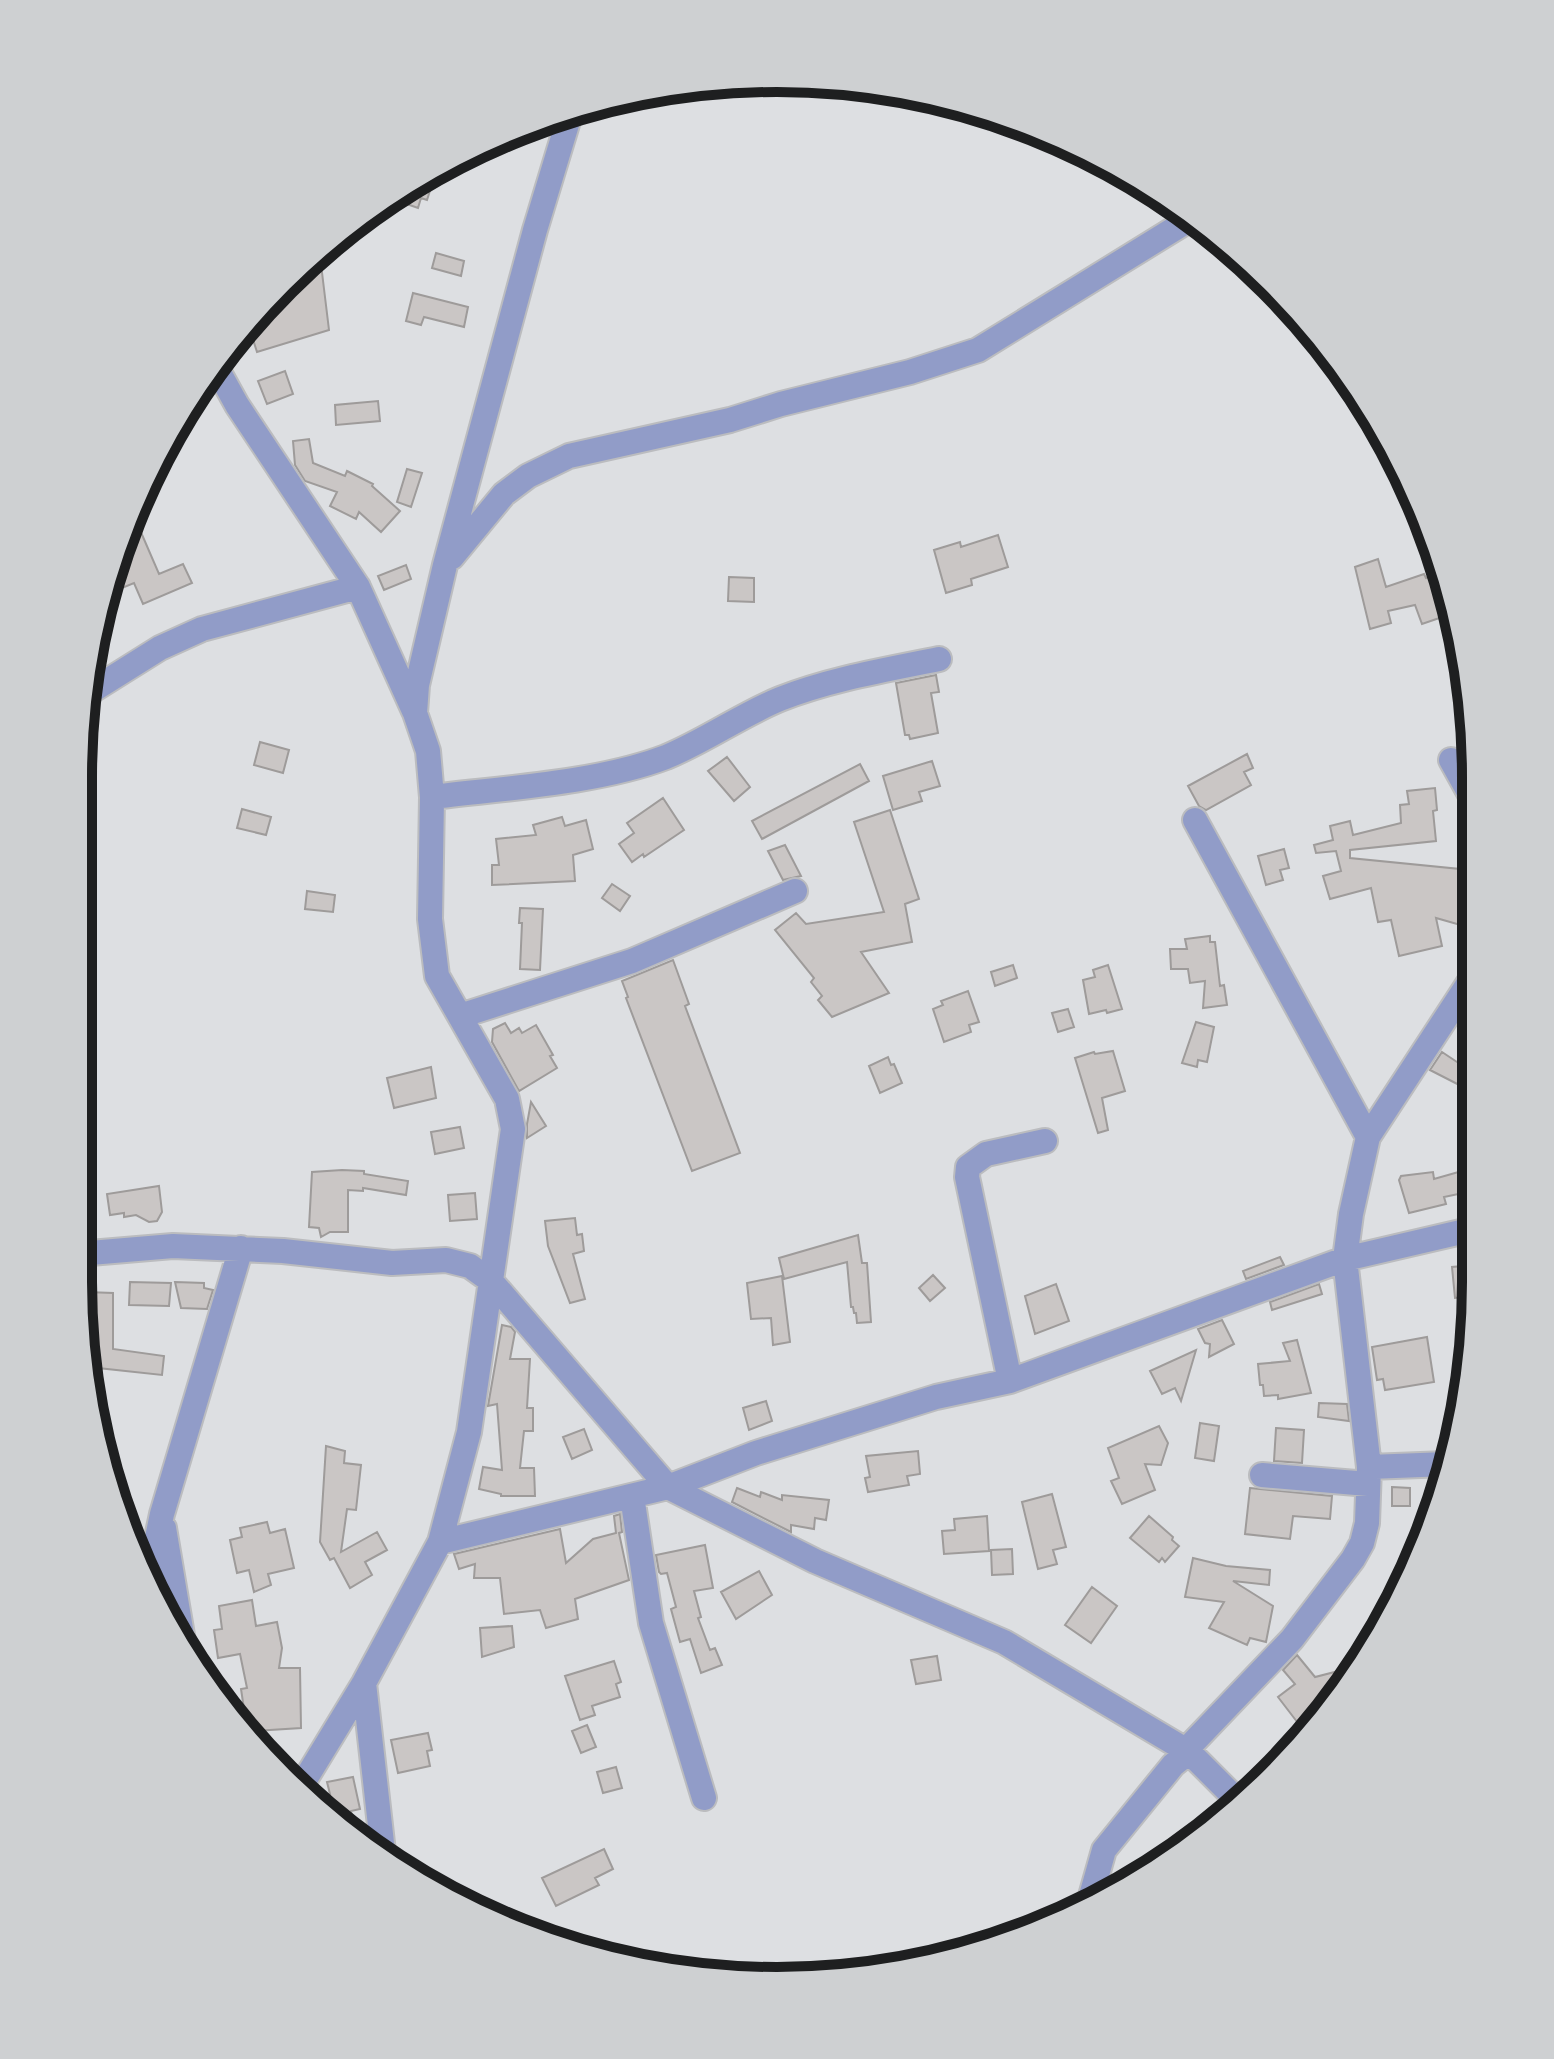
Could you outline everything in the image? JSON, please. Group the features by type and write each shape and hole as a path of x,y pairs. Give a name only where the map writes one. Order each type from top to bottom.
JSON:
{"street":[{"path":"415,713 417,685 445,565 535,230 567,125"},
{"path":"445,565 504,494 528,476 569,456 730,420 910,372 978,350 1181,225"},
{"path":"221,377 358,587 415,713 428,751 432,797 430,919 437,976 507,1099 513,1129 469,1432 439,1543 364,1683 306,1778"},
{"path":"98,687 160,648 202,629 358,587"},
{"path":"432,797 568,781 641,764 666,757 779,700 848,677 939,659"},
{"path":"1451,760 1462,780"},
{"path":"1195,820 1368,1137"},
{"path":"460,1016 632,961 795,891"},
{"path":"1093,1889 1104,1850 1173,1765 1292,1639 1362,1543 1367,1523 1369,1475 1345,1259 1351,1214 1368,1137 1462,993"},
{"path":"1010,1381 967,1177 968,1167 986,1154 1045,1141"},
{"path":"439,1543 668,1487 756,1453 921,1402 1010,1381 1345,1259 1462,1232"},
{"path":"92,1253 173,1246 241,1248 392,1263 446,1260 470,1266 491,1281 668,1487 815,1561 1004,1642 1188,1751 1232,1795"},
{"path":"152,1561 162,1514 241,1248"},
{"path":"1262,1475 1369,1475 1437,1467"},
{"path":"439,1543 668,1487"},
{"path":"632,1496 651,1623 704,1798"},
{"path":"162,1514 179,1614"},
{"path":"364,1683 382,1841"}],"building":[{"path":"431,186 427,200 421,198 418,208 403,203"},
{"path":"436,253 464,261 461,276 432,268"},
{"path":"321,266 329,330 257,352 252,337 285,301 291,299 291,295"},
{"path":"413,293 468,307 464,327 424,317 421,325 406,321"},
{"path":"285,371 293,394 267,404 258,381"},
{"path":"378,401 380,421 336,425 335,405"},
{"path":"309,439 313,463 345,476 347,471 373,484 400,511 381,532 359,512 356,519 330,506 337,492 305,481 295,465 293,441"},
{"path":"407,469 422,473 411,507 397,502"},
{"path":"138,531 159,574 183,564 192,583 143,604 134,583 122,588 120,583"},
{"path":"998,535 1008,567 971,579 972,585 946,593 934,550 960,542 961,547"},
{"path":"1378,559 1386,587 1424,574 1426,578 1432,576 1443,617 1422,624 1415,605 1388,611 1391,623 1370,629 1355,567"},
{"path":"406,565 411,579 384,590 378,576"},
{"path":"729,577 754,578 754,602 728,601"},
{"path":"936,675 939,692 931,693 938,733 910,739 909,735 905,735 896,683"},
{"path":"260,742 289,750 283,773 254,765"},
{"path":"1247,754 1253,768 1244,772 1251,785 1206,810 1199,806 1188,786"},
{"path":"727,757 750,787 734,801 708,771"},
{"path":"932,761 940,786 919,792 922,801 893,810 883,776"},
{"path":"860,764 869,781 762,839 752,821"},
{"path":"1435,788 1437,810 1433,811 1436,841 1350,850 1350,858 1462,869 1462,925 1436,918 1442,946 1399,956 1391,920 1378,922 1371,888 1330,899 1323,876 1341,871 1336,851 1316,853 1314,845 1333,840 1330,826 1350,821 1353,835 1401,823 1400,805 1409,804 1407,791"},
{"path":"663,798 684,830 632,862 619,844 634,833 627,823"},
{"path":"242,809 271,817 266,835 237,828"},
{"path":"890,810 919,899 905,904 912,942 861,952 889,993 832,1017 818,1000 822,996 811,982 814,978 775,930 796,913 806,924 884,912 854,822"},
{"path":"562,817 565,826 586,820 593,849 573,855 575,881 492,885 492,865 499,865 496,839 536,835 533,825"},
{"path":"785,845 801,876 783,880 768,851"},
{"path":"1284,849 1289,868 1280,870 1283,880 1266,885 1258,856"},
{"path":"612,884 630,896 620,911 602,898"},
{"path":"307,891 335,895 333,912 305,909"},
{"path":"520,908 543,909 540,970 520,969"},
{"path":"1210,936 1210,942 1215,942 1220,986 1224,985 1227,1005 1203,1008 1205,981 1190,983 1188,969 1171,969 1170,949 1187,949 1185,939"},
{"path":"673,960 689,1004 685,1006 740,1153 692,1171 622,981"},
{"path":"1013,965 1017,978 995,986 991,972"},
{"path":"1108,965 1122,1009 1089,1014 1083,980 1095,977 1093,970"},
{"path":"968,991 979,1022 969,1025 971,1032 944,1042 933,1009 943,1005 941,1001"},
{"path":"1068,1009 1074,1027 1058,1032 1052,1013"},
{"path":"1196,1022 1214,1027 1207,1062 1198,1060 1197,1067 1182,1063"},
{"path":"505,1023 511,1033 519,1028 522,1033 536,1025 557,1068 519,1091 492,1042 493,1029"},
{"path":"1113,1051 1125,1091 1102,1098 1108,1130 1098,1133 1075,1058 1094,1052"},
{"path":"1442,1052 1457,1062 1462,1060 1462,1086 1430,1070"},
{"path":"888,1057 902,1083 880,1093 869,1066"},
{"path":"431,1067 436,1098 394,1108 387,1078"},
{"path":"531,1102 546,1126 527,1138 527,1124"},
{"path":"460,1127 464,1148 435,1154 431,1132"},
{"path":"364,1171 364,1174 408,1181 406,1195 363,1188 363,1191 348,1190 348,1232 330,1232 321,1237 319,1228 309,1227 312,1172"},
{"path":"1462,1171 1462,1193 1444,1197 1446,1204 1409,1213 1399,1180 1401,1176 1433,1172 1434,1179"},
{"path":"159,1186 162,1212 157,1221 149,1222 136,1215 124,1217 124,1213 110,1215 107,1194"},
{"path":"475,1193 477,1219 450,1221 448,1195"},
{"path":"575,1218 577,1235 582,1234 584,1251 573,1254 585,1299 570,1303 548,1246 545,1221"},
{"path":"858,1235 862,1263 867,1263 871,1322 857,1323 856,1313 851,1307 847,1262 784,1279 779,1258"},
{"path":"1280,1257 1284,1265 1246,1279 1243,1271"},
{"path":"1462,1266 1462,1297 1455,1298 1452,1267"},
{"path":"933,1275 945,1288 930,1301 919,1288"},
{"path":"782,1276 790,1342 773,1345 771,1318 751,1319 747,1283"},
{"path":"130,1282 171,1283 169,1306 129,1305"},
{"path":"175,1282 204,1283 204,1288 213,1290 207,1309 181,1308"},
{"path":"1056,1284 1069,1321 1035,1334 1025,1296"},
{"path":"1319,1284 1322,1294 1272,1310 1270,1302"},
{"path":"92,1292 113,1293 113,1349 164,1356 162,1375 98,1368"},
{"path":"1222,1320 1234,1344 1209,1357 1210,1344 1205,1343 1198,1329"},
{"path":"502,1325 511,1327 515,1332 510,1359 530,1359 527,1408 533,1408 533,1431 524,1431 520,1468 534,1468 535,1496 501,1496 479,1489 483,1467 502,1470 497,1404 488,1406"},
{"path":"1427,1337 1434,1382 1385,1390 1383,1379 1377,1380 1372,1347"},
{"path":"1297,1340 1311,1393 1278,1399 1278,1395 1264,1396 1258,1364 1290,1361 1283,1343"},
{"path":"1196,1350 1181,1401 1175,1388 1162,1394 1150,1371"},
{"path":"766,1401 772,1421 749,1430 743,1408"},
{"path":"1319,1403 1347,1404 1349,1421 1318,1417"},
{"path":"1200,1423 1219,1426 1214,1461 1195,1458"},
{"path":"1159,1426 1168,1443 1161,1465 1145,1464 1155,1490 1122,1504 1111,1481 1119,1478 1108,1448"},
{"path":"1276,1428 1304,1430 1302,1463 1274,1461"},
{"path":"584,1429 592,1450 572,1459 563,1437"},
{"path":"326,1446 345,1451 344,1463 361,1465 356,1510 347,1509 341,1552 377,1532 387,1550 365,1562 372,1575 350,1588 334,1558 330,1560 320,1542"},
{"path":"918,1451 920,1474 907,1476 909,1485 868,1492 865,1478 870,1477 866,1456"},
{"path":"1392,1487 1410,1488 1410,1506 1392,1506"},
{"path":"737,1488 760,1497 761,1492 782,1500 782,1495 829,1500 826,1520 815,1518 814,1529 791,1525 791,1532 732,1502"},
{"path":"1250,1488 1332,1496 1330,1519 1293,1516 1290,1539 1245,1534"},
{"path":"1052,1494 1066,1547 1053,1550 1057,1564 1038,1569 1022,1502"},
{"path":"620,1514 622,1532 619,1533 629,1580 575,1599 578,1619 546,1628 540,1610 504,1614 500,1578 474,1578 475,1564 459,1569 454,1554 560,1529 566,1563 593,1539 616,1533 614,1516"},
{"path":"987,1516 989,1551 944,1554 942,1531 955,1530 954,1519"},
{"path":"1149,1516 1179,1546 1165,1562 1162,1558 1159,1562 1130,1538"},
{"path":"267,1522 270,1533 285,1529 294,1568 268,1574 271,1585 254,1592 249,1570 237,1573 230,1540 242,1537 240,1528"},
{"path":"705,1545 713,1588 694,1591 701,1617 698,1618 710,1650 715,1648 722,1665 701,1673 690,1639 680,1642 671,1609 676,1607 667,1573 659,1572 656,1555"},
{"path":"1012,1549 1013,1574 992,1575 991,1550"},
{"path":"1193,1558 1226,1566 1270,1570 1269,1585 1233,1581 1273,1606 1266,1642 1250,1638 1247,1645 1209,1628 1224,1602 1185,1597"},
{"path":"759,1571 772,1595 736,1619 721,1592"},
{"path":"1092,1587 1117,1606 1091,1643 1065,1625"},
{"path":"252,1600 256,1626 277,1622 282,1648 279,1668 300,1668 301,1728 259,1731 245,1712 241,1689 247,1688 240,1654 218,1658 214,1630 222,1629 219,1606"},
{"path":"512,1626 514,1647 482,1657 480,1628"},
{"path":"1297,1655 1315,1677 1342,1670 1299,1725 1278,1697 1295,1684 1283,1670"},
{"path":"937,1656 941,1680 916,1684 911,1660"},
{"path":"614,1661 621,1682 616,1684 620,1697 592,1706 595,1715 580,1720 565,1676"},
{"path":"587,1725 596,1747 581,1753 572,1731"},
{"path":"428,1733 432,1750 427,1751 430,1766 398,1773 391,1740"},
{"path":"616,1767 622,1788 603,1793 597,1772"},
{"path":"353,1777 360,1809 351,1811 352,1819 324,1796 330,1794 327,1782"},
{"path":"604,1849 613,1869 595,1878 599,1885 556,1906 542,1878"}]}
